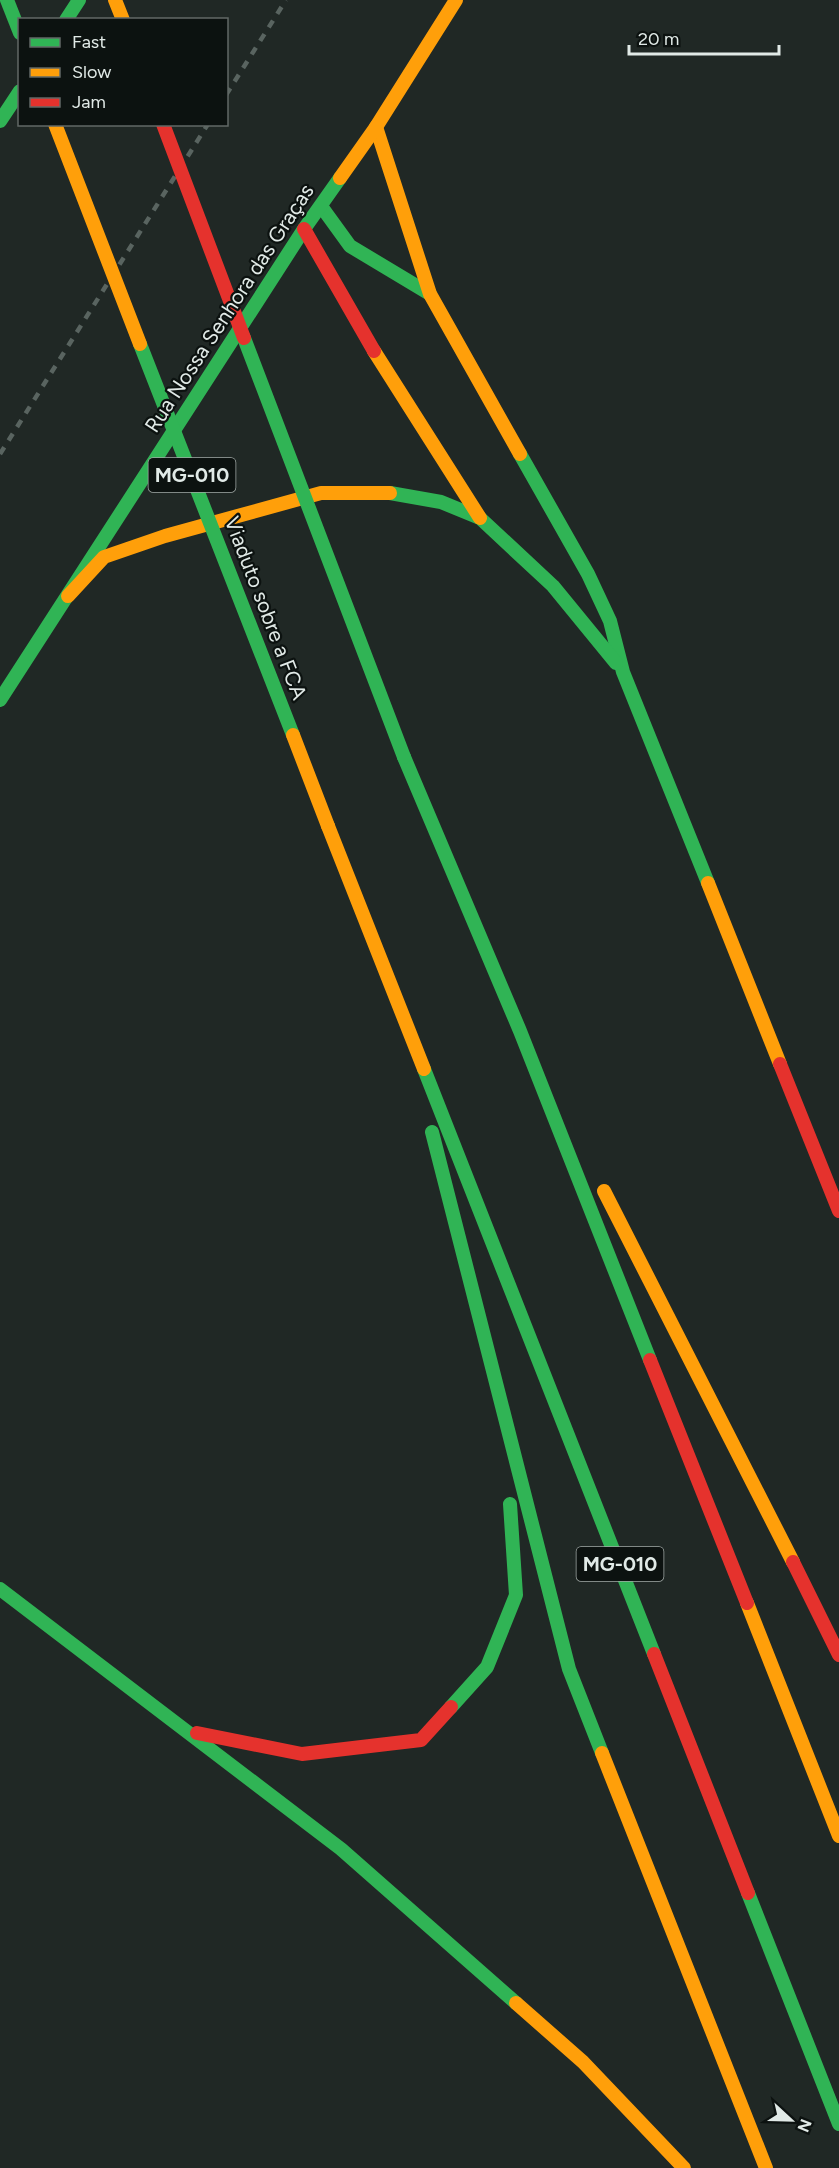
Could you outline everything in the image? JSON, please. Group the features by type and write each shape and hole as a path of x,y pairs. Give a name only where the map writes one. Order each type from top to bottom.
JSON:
{"main road":[{"path":"7,0 18,28"},
{"path":"67,18 79,0"},
{"path":"116,0 122,18"},
{"name":"Rua Nossa Senhora das Graças","path":"0,700 304,229 376,127 456,0"},
{"path":"0,121 18,94"},
{"name":"Viaduto sobre a FCA","path":"56,126 328,826 401,1005"},
{"path":"164,126 404,757 520,1030 839,1836"},
{"path":"376,127 430,294 588,574 610,621 623,672 839,1211"},
{"path":"321,206 350,246 430,294"},
{"path":"304,229 387,375 480,518 553,586 623,672"},
{"path":"68,596 104,557 165,536 321,493 400,493 441,502 480,518"},
{"path":"401,1005 506,1430 569,1669 766,2168"},
{"name":"MG-010","path":"401,1005 839,2124"},
{"path":"520,1030 581,1148"},
{"path":"598,1179 736,1445 839,1655"},
{"path":"191,1732 302,1754 421,1740 487,1667 516,1594 506,1430"},
{"path":"0,1589 191,1732 341,1849 574,2054 684,2168"}],"railway":[{"path":"228,92 286,0"},
{"path":"0,454 207,126"}],"traffic: fast":[{"path":"7,0 18,28"},
{"path":"67,18 79,0"},
{"path":"0,121 18,94"},
{"path":"0,700 304,229 340,178"},
{"path":"321,206 350,246 430,294"},
{"path":"244,338 404,757"},
{"path":"140,344 293,735"},
{"path":"520,454 588,574 610,621 623,672 708,883"},
{"path":"390,493 441,502 480,518 553,586 616,663"},
{"path":"404,757 520,1031 650,1360"},
{"path":"424,1069 654,1654"},
{"path":"432,1132 569,1669 602,1753"},
{"path":"451,1707 487,1667 516,1595 510,1504"},
{"path":"0,1589 341,1849 516,2003"},
{"path":"748,1893 839,2124"}],"traffic: slow":[{"path":"115,0 122,18"},
{"path":"340,178 376,127 456,0"},
{"path":"56,126 140,344"},
{"path":"376,127 430,294 520,454"},
{"path":"374,351 480,518"},
{"path":"68,596 104,557 165,536 321,493 390,493"},
{"path":"293,735 328,826"},
{"path":"328,826 424,1069"},
{"path":"708,883 780,1064"},
{"path":"604,1191 793,1562"},
{"path":"747,1603 839,1836"},
{"path":"602,1753 766,2168"},
{"path":"516,2003 583,2062 684,2168"}],"traffic: jam":[{"path":"164,126 244,338"},
{"path":"304,229 374,351"},
{"path":"780,1064 839,1211"},
{"path":"650,1360 747,1603"},
{"path":"793,1562 839,1655"},
{"path":"654,1654 748,1893"},
{"path":"197,1733 302,1754 421,1740 451,1707"}]}
